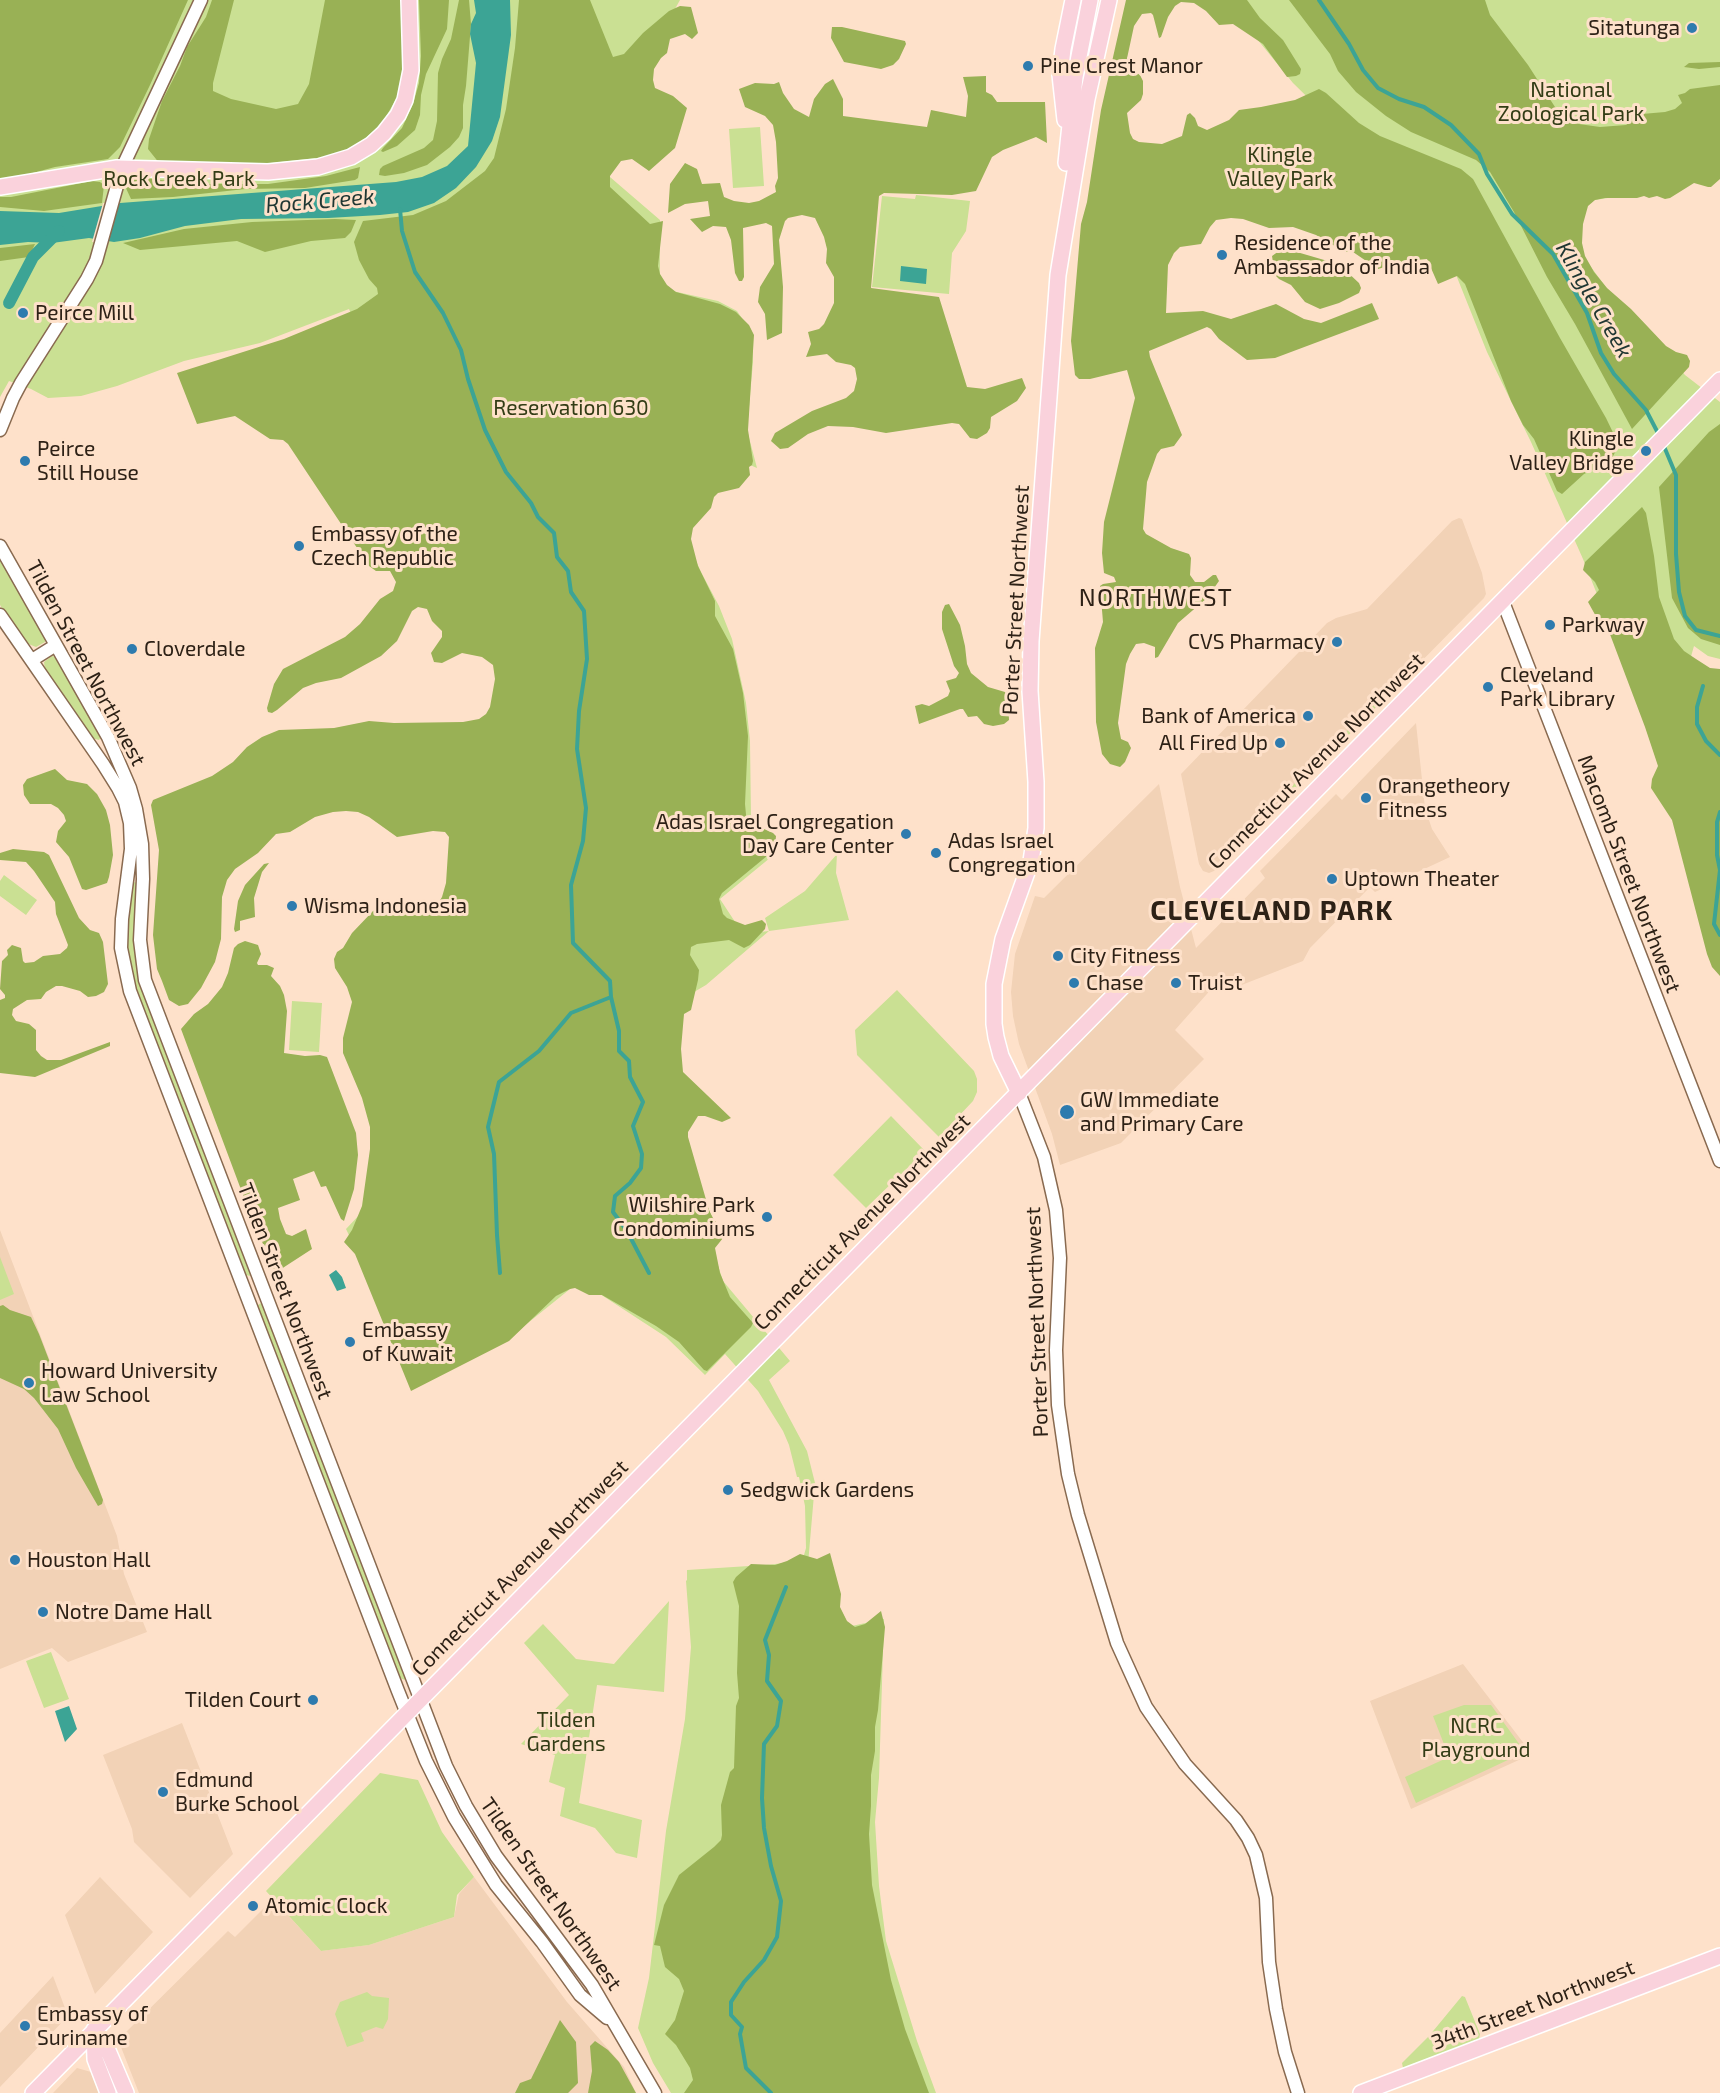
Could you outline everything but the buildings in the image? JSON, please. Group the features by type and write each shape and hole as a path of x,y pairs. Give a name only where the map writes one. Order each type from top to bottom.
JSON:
{"main road":[{"path":"0,187 88,171 120,174 283,171 334,164 362,152 376,142 392,125 407,95 411,61 409,0"},
{"path":"1068,140 1060,75 1073,0"},
{"name":"Porter Street Northwest","path":"1018,1093 1001,1056 996,1037 994,993 1001,946 1031,861 1036,828 1036,782 1030,691 1031,641 1059,259 1059,232 1075,77 1090,0"},
{"name":"Porter Street Northwest","path":"1059,259 1087,99 1109,0"},
{"name":"Connecticut Avenue Northwest","path":"33,2093 1720,380"},
{"name":"34th Street Northwest","path":"1361,2093 1720,1956"},
{"path":"94,2030 95,2059 108,2093"},
{"path":"94,2030 106,2046 126,2093"}],"street":[{"path":"0,415 87,279 97,259 120,174 201,0"},
{"path":"0,430 13,398"},
{"name":"Tilden Street Northwest","path":"0,546 113,747 130,788 141,834 143,879 140,939 146,980 453,1780 472,1818 496,1856 592,1985 655,2093"},
{"name":"Macomb Street Northwest","path":"1503,602 1720,1161"},
{"name":"Tilden Street Northwest","path":"0,615 118,788 127,809 131,831 121,938 123,965 130,991 407,1713 440,1790 483,1865 580,1995 615,2024"},
{"path":"32,660 56,645"},
{"path":"128,876 143,879"},
{"name":"Porter Street Northwest","path":"1018,1093 1044,1156 1056,1210 1060,1258 1056,1350 1058,1405 1068,1474 1078,1515 1117,1643 1146,1707 1185,1764 1236,1820 1256,1855 1266,1892 1273,1995 1285,2052 1298,2093"},
{"path":"483,1865 496,1856"}],"shaded area":[{"path":"1462,519 1482,573 1486,594 1484,598 1214,871 1209,873 1203,871 1199,864 1181,774 1327,623 1367,609 1452,521"},
{"path":"1416,723 1425,808 1432,829 1450,857 1375,892 1370,887 1310,948 1303,961 1239,986 1214,986 1175,1030 1204,1059 1121,1143 1060,1165 1052,1134 1019,1044 1013,1016 1011,992 1015,954 1035,896 1044,898 1159,784 1180,887 1196,948 1265,878 1260,871 1336,794 1342,800"},
{"name":"Howard University Law School","path":"0,1230 117,1536 124,1574 147,1632 68,1662 52,1648 0,1669"},
{"path":"1463,1664 1532,1754 1411,1809 1370,1701"},
{"name":"Edmund Burke School","path":"182,1723 233,1854 190,1898 134,1842 132,1829 103,1755"},
{"path":"100,1877 153,1932 95,1994 65,1915"},
{"path":"474,1877 567,2002 624,2067 636,2093 139,2093 119,2042 121,2037 228,1931 235,1937 273,1899 321,1951 369,1945 454,1917 459,1894"},
{"path":"53,1976 68,2016 0,2087 0,2033"},
{"path":"77,2068 91,2072 99,2093 53,2093"}],"green space":[{"name":"Reservation 630","path":"0,0 680,0 596,165 660,220 660,275 668,290 718,301 737,311 752,333 753,362 747,430 757,468 727,455 677,519 719,606 732,639 746,703 750,741 751,819 773,838 776,853 720,899 743,934 769,931 706,985 682,999 670,1072 702,1216 723,1281 790,1361 769,1380 807,1451 815,1483 808,1564 847,1627 884,1619 879,1778 875,1822 879,1886 886,1941 936,2093 671,2093 653,2063 638,2028 649,1978 666,1831 685,1719 691,1647 687,1570 749,1566 748,1569 755,1566 785,1563 804,1555 806,1548 805,1506 789,1445 758,1391 725,1354 705,1375 666,1337 580,1281 503,1343 364,1266 346,1229 362,1212 511,692 349,309 260,343 184,361 117,386 81,396 48,398 9,381 0,397"},
{"path":"0,0 188,0 120,147 108,159 55,167 14,178 0,178"},
{"path":"212,0 234,0 213,91 231,99 276,109 298,104 309,84 325,0 403,0 403,79 401,90 383,122 359,144 327,157 252,165 160,164 148,149 149,139 162,101 187,47 206,17"},
{"path":"419,0 449,0 447,29 426,74 421,95 420,115 415,130 397,146 383,152 381,151 383,148 402,128 413,104 419,83 421,56"},
{"path":"459,0 469,0 471,24 463,128 459,137 427,165 404,173 379,175 383,166 424,148 433,140 437,121 438,73 451,39"},
{"name":"Reservation 630","path":"519,0 590,0 613,57 624,54 643,33 669,11 680,6 691,7 698,33 692,39 685,34 670,39 667,53 654,69 655,88 673,96 687,108 675,148 649,171 632,159 621,161 610,176 610,187 650,224 663,221 658,266 667,285 676,292 720,304 736,312 749,325 754,335 748,430 753,461 749,467 750,475 739,488 718,493 714,497 711,508 693,528 691,539 698,566 715,601 715,616 733,649 743,693 748,736 745,804 747,825 773,833 776,836 775,847 722,893 719,899 723,914 727,918 745,925 762,920 766,924 765,929 750,945 744,948 729,940 697,944 691,947 690,955 699,970 691,1010 684,1014 681,1049 683,1072 731,1118 722,1122 698,1116 688,1132 688,1137 709,1210 714,1220 727,1233 715,1248 720,1273 730,1297 753,1323 707,1371 679,1342 656,1326 602,1295 589,1295 575,1288 556,1296 509,1341 411,1391 355,1254 344,1242 362,1206 370,1149 370,1127 362,1098 343,1053 343,1038 352,1002 347,987 335,968 334,959 352,933 373,911 382,907 400,913 417,914 436,907 446,883 449,837 445,832 433,831 397,837 369,817 358,812 346,811 315,817 290,832 276,834 258,853 235,869 227,880 222,897 221,939 215,962 201,988 188,1004 179,1006 169,1000 157,969 153,935 159,850 151,805 153,800 212,776 233,762 247,747 279,730 334,728 369,721 463,722 479,719 490,707 495,679 493,665 482,657 462,653 442,663 434,662 431,653 442,637 442,631 432,621 427,609 418,607 412,611 397,641 381,656 341,678 303,688 277,710 272,713 268,712 267,708 274,684 283,669 345,637 360,624 380,599 393,591 396,582 390,571 376,571 369,566 288,444 283,440 270,439 235,416 197,424 177,373 284,339 357,309 378,294 377,288 369,279 359,260 354,242 363,221 413,215 446,201 485,171 494,158 506,109"},
{"name":"Klingle Valley Park","path":"1126,0 1247,0 1260,18 1283,40 1301,69 1300,74 1287,77 1263,44 1233,24 1219,25 1206,11 1194,3 1181,2 1175,6 1159,38 1153,15 1151,13 1142,14 1134,26 1126,63 1129,68 1140,75 1143,81 1141,100 1127,113 1133,139 1139,142 1162,144 1182,136 1187,115 1190,113 1198,126 1207,130 1229,120 1239,110 1295,100 1319,89 1359,123 1380,136 1461,169 1473,179 1619,445 1607,463 1584,474 1562,494 1557,491 1534,439 1523,425 1511,401 1465,284 1457,276 1438,284 1427,259 1405,261 1378,269 1353,252 1345,252 1316,235 1293,227 1269,228 1243,219 1216,220 1201,244 1180,247 1174,253 1168,265 1166,313 1203,311 1231,319 1276,304 1304,319 1321,323 1372,303 1379,319 1275,358 1247,360 1207,327 1149,351 1182,435 1174,446 1161,449 1157,454 1147,482 1143,529 1146,534 1171,548 1189,554 1191,558 1190,575 1195,582 1204,582 1213,575 1216,575 1219,581 1207,598 1178,623 1158,657 1155,658 1155,647 1144,643 1136,644 1130,654 1126,664 1118,723 1121,739 1128,742 1131,748 1125,762 1120,767 1110,764 1102,754 1096,722 1095,648 1103,622 1100,586 1116,582 1114,577 1104,573 1102,553 1104,522 1135,398 1127,370 1090,379 1079,379 1075,375 1071,341 1081,224 1087,202 1101,110"},
{"path":"1229,0 1720,0 1720,173 1672,188 1563,205 1574,244 1608,290 1685,375 1720,402 1720,659 1708,656 1694,646 1684,681 1616,642 1583,559 1531,442 1487,352 1430,210 1351,140 1293,83 1248,28"},
{"name":"National Zoological Park","path":"1289,0 1485,0 1490,15 1528,65 1555,107 1566,117 1579,124 1600,127 1626,125 1642,114 1675,109 1682,103 1678,95 1690,89 1720,85 1720,179 1711,187 1694,183 1665,199 1657,196 1649,198 1644,196 1595,200 1588,206 1583,224 1582,243 1585,256 1594,272 1607,288 1631,309 1666,346 1687,355 1690,361 1689,367 1632,429 1490,172 1476,160 1411,132 1356,92 1338,71 1330,54"},
{"path":"832,27 842,27 905,41 906,44 899,59 893,65 881,69 844,62 831,38"},
{"path":"1720,62 1720,67 1699,69 1684,67 1689,63"},
{"path":"986,76 986,92 992,95 997,102 1045,102 1047,143 1036,137 1003,150 992,157 976,191 952,195 884,193 879,196 871,288 939,297 967,387 985,389 1022,378 1026,388 1017,401 991,417 987,433 977,439 970,438 959,424 952,423 886,433 853,427 828,426 808,434 788,448 780,449 771,441 775,433 812,411 846,398 854,391 857,379 855,368 836,362 827,354 806,357 811,344 808,332 819,329 824,324 834,303 834,277 826,263 827,249 824,237 815,218 802,215 788,218 785,221 779,240 783,287 782,333 767,340 765,314 758,302 760,287 774,264 772,226 766,223 743,228 744,277 742,281 739,281 735,273 731,240 726,227 713,226 702,232 690,219 710,216 708,201 685,204 668,213 670,184 685,163 697,169 702,184 720,183 724,197 734,201 749,203 759,201 776,192 775,186 778,178 773,125 765,116 745,107 739,89 755,83 779,82 783,93 794,109 809,117 814,99 825,84 833,79 843,99 843,116 927,127 931,110 966,117 968,96 963,77"},
{"path":"760,127 764,186 733,188 729,129"},
{"path":"360,167 358,178 355,180 305,188 245,189 131,199 125,186 137,177 191,184 268,184 326,176"},
{"path":"92,181 104,185 102,203 44,211 0,207 0,197 11,197"},
{"path":"916,195 970,201 966,231 952,253 949,294 872,287 882,196 915,199"},
{"path":"356,220 351,232 345,238 311,241 265,252 237,241 140,250 123,243 184,229 252,222"},
{"path":"35,244 29,257 0,261 0,248"},
{"path":"1290,250 1331,262 1344,269 1359,283 1361,288 1359,293 1320,309 1305,302 1291,285 1275,275 1272,256 1279,251"},
{"path":"1720,424 1720,645 1701,639 1688,628 1672,598 1659,487 1709,432"},
{"path":"1642,507 1646,513 1659,597 1674,639 1684,651 1696,659 1710,668 1720,669 1720,976 1712,967 1707,954 1672,820 1651,788 1658,766 1645,727 1608,629 1598,620 1588,602 1599,590 1595,582 1583,570 1585,562"},
{"path":"0,553 46,632 45,642 36,647 26,643 0,605"},
{"path":"949,604 960,625 967,664 971,673 988,687 1005,692 1008,697 1009,720 1004,724 993,726 984,724 977,716 968,717 963,709 960,709 919,724 915,706 922,704 929,706 948,696 950,691 946,681 956,678 959,673 954,666 942,629 942,612 945,605"},
{"path":"52,656 59,658 102,735 99,740 92,738 45,670 44,662"},
{"path":"1402,676 1405,678 1323,761 1318,756 1321,753 1323,755"},
{"path":"1311,764 1316,768 1282,803 1279,799 1309,769 1307,767"},
{"path":"55,769 67,780 87,784 97,794 106,810 113,855 107,883 86,890 82,889 69,857 56,842 58,831 66,821 64,815 51,804 30,804 24,795 23,785 27,779"},
{"path":"13,849 44,852 49,855 79,918 90,930 99,933 103,942 108,984 104,992 88,997 80,991 56,986 46,992 41,999 27,1000 13,1009 12,1015 16,1021 29,1024 36,1030 36,1050 47,1060 61,1060 110,1042 110,1046 35,1077 0,1073 0,1000 5,998 0,989 2,961 8,955 7,950 12,945 21,948 25,963 34,962 43,956 60,954 68,945 56,914 55,902 34,871 26,862 0,860 0,853"},
{"path":"837,854 836,873 849,920 769,931 765,918 805,891"},
{"path":"269,863 262,872 254,898 255,917 240,921 240,930 235,932 238,901 245,885 264,864"},
{"path":"4,875 37,900 26,915 0,896 0,881"},
{"path":"132,882 140,883 137,942 253,1272 250,1276 243,1271 136,993 126,941 126,918"},
{"path":"245,941 258,945 261,954 258,965 274,968 271,976 284,995 287,1011 284,1053 327,1057 356,1133 358,1155 354,1189 344,1221 326,1186 321,1187 314,1171 293,1179 300,1200 278,1208 280,1219 286,1234 292,1236 306,1229 312,1249 275,1273 246,1203 181,1029 194,1014 208,1004 222,987 234,948"},
{"path":"897,990 974,1071 977,1079 977,1092 973,1101 939,1137 857,1055 855,1030"},
{"path":"292,1001 322,1003 319,1052 289,1050"},
{"path":"891,1116 925,1151 866,1208 833,1175"},
{"path":"0,1257 14,1294 0,1300"},
{"path":"265,1304 409,1677 405,1680 398,1677 258,1310 258,1305"},
{"path":"3,1305 10,1310 31,1317 103,1500 98,1506 76,1468 58,1429 24,1389 0,1378 0,1306"},
{"path":"830,1553 841,1594 840,1607 847,1621 855,1627 865,1624 881,1611 885,1627 871,1775 869,1834 872,1885 891,1980 905,2029 929,2093 684,2093 693,2080 690,2068 676,2045 665,2034 675,2020 684,1991 679,1979 665,1967 660,1946 654,1945 664,1905 679,1875 721,1840 721,1805 730,1772 734,1768 736,1706 739,1698 737,1673 739,1606 733,1582 751,1564 775,1565 800,1554 817,1559"},
{"name":"Tilden Gardens","path":"669,1601 664,1692 597,1685 579,1803 642,1820 637,1858 616,1853 595,1828 560,1816 565,1788 549,1782 555,1755 521,1744 569,1695 524,1643 543,1624 576,1659 614,1664"},
{"path":"51,1652 69,1699 44,1708 26,1661"},
{"name":"NCRC Playground","path":"1464,1705 1491,1705 1525,1752 1416,1803 1405,1777 1449,1757 1433,1716"},
{"path":"380,1773 418,1780 442,1832 474,1877 457,1895 454,1917 369,1945 321,1951 266,1891"},
{"path":"367,1992 372,1996 389,1998 388,2019 383,2029 376,2027 361,2033 364,2041 347,2047 335,2014 340,2002"},
{"path":"1462,1996 1465,1997 1480,2034 1479,2039 1403,2068 1402,2063 1429,2036"},
{"path":"560,2020 576,2042 578,2083 568,2093 515,2093 520,2083 531,2079"},
{"path":"595,2041 619,2062 636,2093 588,2093 592,2071 590,2046"}],"water":[{"name":"Rock Creek","path":"474,0 510,0 511,35 500,117 492,141 476,167 456,188 434,203 408,212 380,215 241,219 185,226 140,238 114,242 89,238 52,243 28,242 0,245 0,211 59,213 120,203 396,182 422,177 447,166 468,146 476,63 470,34 476,13"},
{"path":"901,266 927,269 926,284 900,281"},
{"path":"24,269 27,271 11,304 7,302"},
{"path":"336,1270 342,1277 346,1288 337,1291 329,1275"},
{"path":"69,1706 77,1729 65,1742 55,1711"}],"pier":[{"path":"119,201 108,244 92,242 103,203"}],"waterway":[{"name":"Klingle Creek","path":"1319,0 1349,44 1363,70 1378,88 1399,99 1424,107 1451,125 1479,154 1487,174 1512,214 1553,254 1587,313 1601,353 1614,374 1646,410 1660,437"},
{"path":"400,209 402,231 415,272 443,313 461,350 485,430 506,472 531,503 538,517 554,533 557,557 568,571 571,592 584,611 587,659 579,711 577,749 586,808 583,841 571,885 573,943 610,981 611,997 619,1031 619,1051 629,1061 630,1077 643,1102 633,1126 642,1154 641,1168 630,1183 615,1196 613,1212 627,1231 649,1273"},
{"path":"9,303 33,257 59,231"},
{"name":"Klingle Creek","path":"1663,444 1676,475 1676,554 1679,592 1685,616 1696,630 1720,636"},
{"path":"1703,686 1697,707 1697,724 1706,741 1720,755"},
{"path":"1720,812 1717,822 1717,855 1720,870 1714,924 1720,935"},
{"path":"500,1273 494,1154 488,1127 499,1082 539,1051 571,1013 611,997"},
{"path":"771,2093 746,2068 740,2034 742,2027 731,2015 731,2002 744,1982 764,1960 777,1937 781,1901 771,1866 764,1828 762,1798 764,1744 777,1726 781,1701 767,1681 769,1655 765,1640 786,1587"}],"place":[{"name":"Sitatunga","path":"1692,28"},
{"name":"Pine Crest Manor","path":"1028,66"},
{"name":"Residence of the Ambassador of India","path":"1222,255"},
{"name":"Peirce Mill","path":"23,313"},
{"name":"Klingle Valley Bridge","path":"1646,451"},
{"name":"Peirce Still House","path":"25,461"},
{"name":"Embassy of the Czech Republic","path":"299,546"},
{"name":"Parkway","path":"1550,625"},
{"name":"CVS Pharmacy","path":"1337,642"},
{"name":"Cloverdale","path":"132,649"},
{"name":"Cleveland Park Library","path":"1488,687"},
{"name":"Bank of America","path":"1308,716"},
{"name":"All Fired Up","path":"1280,743"},
{"name":"Orangetheory Fitness","path":"1366,798"},
{"name":"Adas Israel Congregation Day Care Center","path":"906,834"},
{"name":"Adas Israel Congregation","path":"936,853"},
{"name":"Uptown Theater","path":"1332,879"},
{"name":"Wisma Indonesia","path":"292,906"},
{"name":"City Fitness","path":"1058,956"},
{"name":"Chase","path":"1074,983"},
{"name":"Truist","path":"1176,983"},
{"name":"GW Immediate and Primary Care","path":"1067,1112"},
{"name":"Wilshire Park Condominiums","path":"767,1217"},
{"name":"Embassy of Kuwait","path":"350,1342"},
{"name":"Howard University Law School","path":"29,1383"},
{"name":"Sedgwick Gardens","path":"728,1490"},
{"name":"Houston Hall","path":"15,1560"},
{"name":"Notre Dame Hall","path":"43,1612"},
{"name":"Tilden Court","path":"313,1700"},
{"name":"Edmund Burke School","path":"163,1792"},
{"name":"Atomic Clock","path":"253,1906"},
{"name":"Embassy of Suriname","path":"25,2026"}],"district":[{"name":"NORTHWEST","path":"1156,598"},
{"name":"CLEVELAND PARK","path":"1272,911"}],"park label":[{"name":"Rock Creek Park","path":"179,179"}]}
